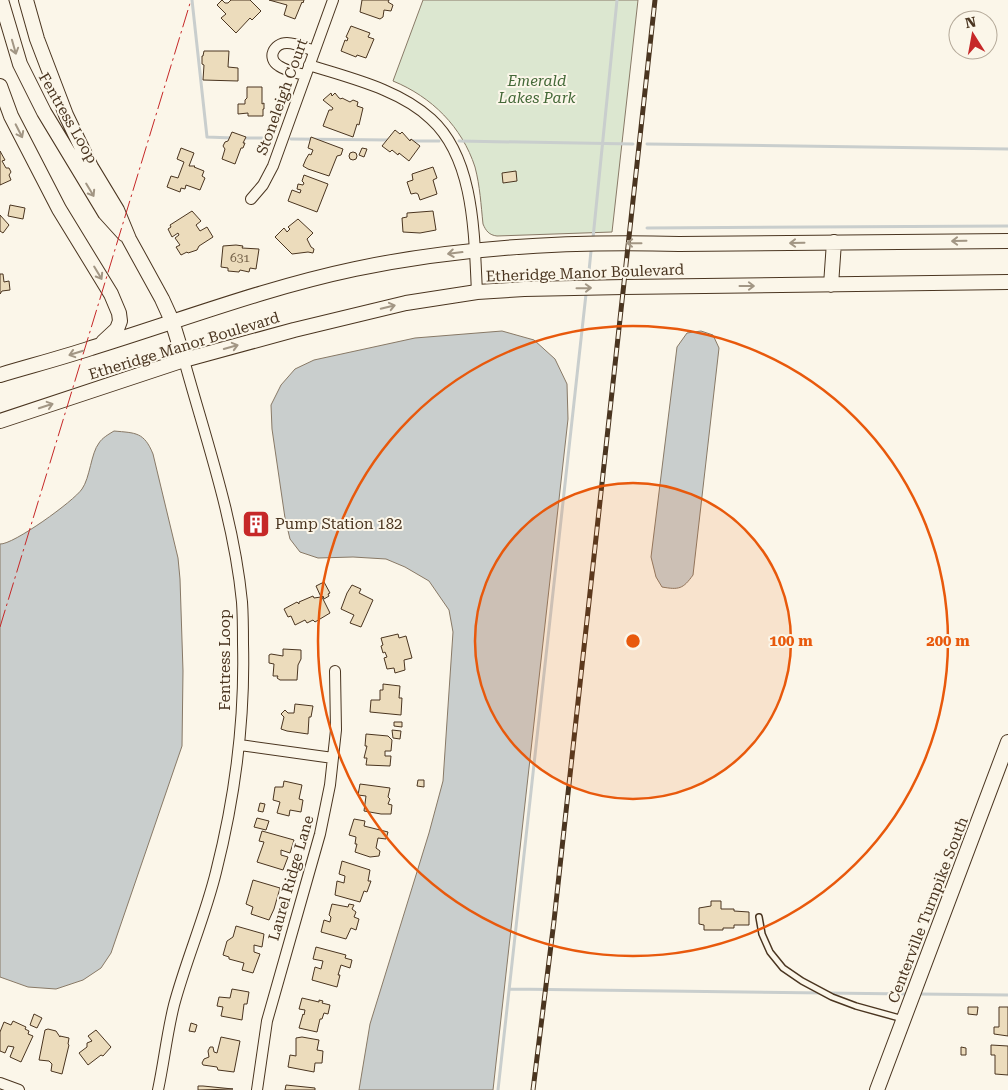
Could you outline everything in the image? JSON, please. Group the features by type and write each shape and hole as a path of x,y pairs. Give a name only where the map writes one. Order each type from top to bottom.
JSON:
{"main road":[{"name":"Fentress Loop","path":"1,0 20,64 44,112 104,213 129,239"},
{"name":"Fentress Loop","path":"26,0 37,39 66,115 91,167 117,210 129,239 162,299 172,321 184,360"},
{"path":"0,86 11,116 59,209 110,294 119,313 120,321 117,329 100,346"},
{"name":"Etheridge Manor Boulevard","path":"0,375 100,346 172,321 282,287 354,269 402,260 475,251 629,242 679,244 1008,240"},
{"path":"831,285 834,242"},
{"name":"Etheridge Manor Boulevard","path":"0,421 184,360 294,330 406,303 477,292 533,288 1008,282"},
{"name":"Centerville Turnpike South","path":"877,1090 1008,742"}],"street":[{"name":"Stoneleigh Court","path":"251,199 263,185 273,166 333,0"},
{"path":"314,51 288,43 279,44 274,49 272,55 274,62 280,67 353,79 391,94 425,114 444,133 455,151 463,173 469,201 475,251 477,292"},
{"name":"Fentress Loop","path":"158,1090 165,1042 175,1003 216,872 231,805 240,745 244,673 242,604 235,547 212,455 184,360"},
{"name":"Laurel Ridge Lane","path":"257,1090 267,1021 320,834 330,785 336,730 335,671"},
{"path":"240,745 333,758"},
{"path":"0,1083 19,1090"}],"lane":[{"path":"759,917 762,934 770,952 783,968 802,981 840,1000 904,1019"}],"green space":[{"name":"Emerald Lakes Park","path":"423,0 638,0 612,232 497,236 487,231 483,224 475,167 454,126 433,105 393,81"}],"shaded area":[{"path":"502,331 534,340 555,359 567,384 568,419 493,1090 359,1090 370,1024 429,833 443,781 453,632 449,610 429,581 405,567 386,559 353,557 318,558 300,552 290,539 285,518 272,429 271,405 281,385 295,369 314,360 415,338"},
{"path":"701,331 713,335 719,348 693,575 683,586 668,588 662,587 656,577 651,557 677,347 687,333"},
{"path":"114,431 134,433 143,438 150,447 178,558 183,671 182,746 111,953 101,968 83,980 56,989 28,987 0,977 0,544 17,538 30,530 77,495 87,479 96,447 102,439"}],"building":[{"path":"222,0 228,3 231,0 250,0 261,11 252,20 250,18 236,33 221,18 226,14 217,5"},
{"path":"269,0 304,0 295,19 284,15 287,5"},
{"path":"362,0 389,0 388,2 393,5 391,11 384,10 383,17 380,19 360,12"},
{"path":"351,26 370,33 368,37 374,39 366,58 357,55 356,57 341,51 345,40 347,41 348,38 346,37"},
{"path":"204,51 229,51 228,67 238,68 238,81 203,80 204,65 202,64 202,56"},
{"path":"247,87 262,87 263,116 248,116 248,113 238,114 238,104 245,104 247,98"},
{"path":"331,93 332,96 335,93 339,98 350,102 353,100 358,102 357,106 363,108 359,125 357,124 353,137 323,126 329,110 333,108 323,100"},
{"path":"395,130 400,134 402,132 410,141 411,139 420,146 409,161 399,153 398,155 392,150 390,152 382,146"},
{"path":"232,132 246,137 235,164 222,159 225,149 223,146 228,141"},
{"path":"311,137 343,149 341,155 337,156 329,176 303,166 313,150 308,148"},
{"path":"181,148 194,153 189,166 195,166 204,171 202,176 205,178 200,190 186,185 185,189 181,188 180,192 167,187 171,176 178,178 184,162 177,159"},
{"path":"362,148 367,149 364,157 359,155"},
{"path":"0,151 5,160 2,161 11,172 9,175 11,180 0,185"},
{"path":"353,152 357,156 353,160 349,156"},
{"path":"433,167 437,178 433,180 437,194 420,200 418,194 411,194 407,182 413,180 412,174"},
{"path":"516,171 517,181 503,183 502,173"},
{"path":"304,175 328,184 317,212 288,201 292,190 300,193 301,190 297,189 298,184 303,185"},
{"path":"10,205 25,208 23,219 8,216"},
{"path":"192,211 201,221 196,225 200,231 207,227 213,237 199,246 197,250 181,255 176,247 180,245 175,238 179,235 178,233 172,237 168,229 171,227 170,225"},
{"path":"433,211 436,230 420,233 403,232 402,218 407,217 407,213"},
{"path":"0,215 9,225 3,233 0,231"},
{"path":"298,219 313,233 307,239 314,249 313,253 292,254 275,237 284,228 287,232 290,229 288,227"},
{"path":"223,246 243,246 242,248 259,249 256,269 250,268 249,272 240,270 239,272 228,271 228,268 221,267"},
{"path":"0,274 3,274 4,282 9,281 10,290 2,291 0,294"},
{"name":"Pump Station 182","path":"260,520 261,527 253,528 252,521"},
{"path":"324,582 330,593 324,599 322,597 330,613 315,622 313,620 307,623 305,620 295,625 291,616 288,617 284,609 297,602 299,604 299,602 313,596 314,598 321,597 316,586"},
{"path":"352,585 361,589 359,593 373,600 361,627 350,623 354,615 341,609"},
{"path":"398,634 399,638 406,636 412,658 404,660 405,670 395,673 394,668 387,669 384,658 387,657 385,652 383,653 381,638"},
{"path":"283,649 301,650 297,680 280,680 277,678 278,676 273,676 274,664 269,663 269,655 283,656"},
{"path":"383,684 400,686 399,698 402,698 401,715 370,712 371,700 380,700 380,690 383,690"},
{"path":"295,704 313,706 311,717 309,717 308,734 281,729 284,717 281,714 285,710 288,713 294,713"},
{"path":"394,722 402,722 402,727 394,726"},
{"path":"392,730 401,731 400,739 393,738"},
{"path":"366,734 388,736 392,740 391,751 385,751 385,756 391,756 390,766 366,765 367,758 364,758 367,746 365,746"},
{"path":"418,780 424,780 424,787 417,786"},
{"path":"284,781 302,785 299,799 303,800 301,812 290,810 289,816 277,813 280,802 273,800 275,787 283,787"},
{"path":"360,784 390,788 388,804 392,805 391,814 364,811 366,796 358,795"},
{"path":"260,803 265,804 263,812 258,811"},
{"path":"257,818 269,821 266,830 254,827"},
{"path":"354,819 365,821 364,826 388,832 386,839 378,838 376,848 380,851 379,856 370,857 355,852 356,837 349,835"},
{"path":"262,831 294,840 290,853 281,850 281,855 288,857 283,870 257,862 264,842 259,841"},
{"path":"342,861 370,870 368,881 371,881 367,892 364,891 360,902 335,895 337,881 344,883 345,876 339,874"},
{"path":"253,880 280,888 269,920 251,914 253,907 246,904"},
{"path":"711,901 721,901 721,909 749,912 749,925 734,925 734,928 723,928 723,930 704,930 704,925 699,924 699,908 711,906"},
{"path":"332,904 348,907 349,904 354,905 352,909 356,912 354,917 359,919 356,930 351,928 346,939 321,932 324,920 330,922 331,917 329,915"},
{"path":"236,926 264,934 262,947 254,945 254,952 260,954 253,973 242,970 244,963 229,959 229,957 223,955 227,941 233,937"},
{"path":"316,947 346,955 345,958 352,960 350,968 341,965 337,987 312,980 315,967 321,969 323,961 313,959"},
{"path":"232,989 249,992 247,1004 244,1004 242,1020 221,1016 223,1007 217,1006 219,997 230,998"},
{"path":"302,998 319,1002 319,1000 323,1001 322,1003 330,1005 328,1014 324,1013 322,1019 320,1019 317,1032 299,1028 305,1010 299,1009"},
{"path":"968,1007 978,1007 977,1015 968,1014"},
{"path":"999,1007 1008,1007 1008,1036 994,1034 994,1027 999,1027"},
{"path":"34,1014 42,1018 37,1028 30,1025"},
{"path":"13,1021 26,1027 25,1029 29,1031 28,1034 33,1036 21,1062 10,1057 14,1047 8,1046 5,1053 0,1051 0,1032 4,1022 11,1025"},
{"path":"191,1023 197,1025 195,1032 189,1031"},
{"path":"45,1030 56,1031 60,1037 69,1038 62,1074 51,1071 52,1064 49,1061 39,1060"},
{"path":"96,1030 111,1047 103,1056 101,1055 88,1065 79,1053 87,1047 87,1043 92,1041 88,1036"},
{"path":"221,1037 240,1041 234,1072 218,1070 217,1067 203,1065 202,1063 204,1059 209,1057 208,1051 210,1047 213,1047 214,1052 217,1053"},
{"path":"302,1037 319,1040 317,1050 323,1051 322,1063 315,1063 314,1072 288,1067 290,1055 296,1056 296,1038"},
{"path":"991,1045 1008,1046 1008,1075 995,1074 995,1055 991,1055"},
{"path":"961,1047 966,1048 966,1055 961,1055"},
{"path":"286,1085 315,1088 315,1090 285,1090"},
{"path":"198,1086 203,1086 233,1089 198,1090"}],"waterway":[{"path":"192,0 207,137 233,138"},
{"path":"593,238 617,0"},
{"path":"241,138 273,138"},
{"path":"291,139 391,140"},
{"path":"410,141 439,141"},
{"path":"459,141 633,144"},
{"path":"647,144 1008,149"},
{"path":"647,228 1008,226"},
{"path":"588,281 591,251"},
{"path":"498,1090 586,294"},
{"path":"510,989 909,994"},
{"path":"918,994 1008,995"}],"railway":[{"path":"533,1090 554,921 655,0"}],"power":[{"path":"0,627 191,0"}],"place":[{"name":"Pump Station 182","path":"256,524"}]}
